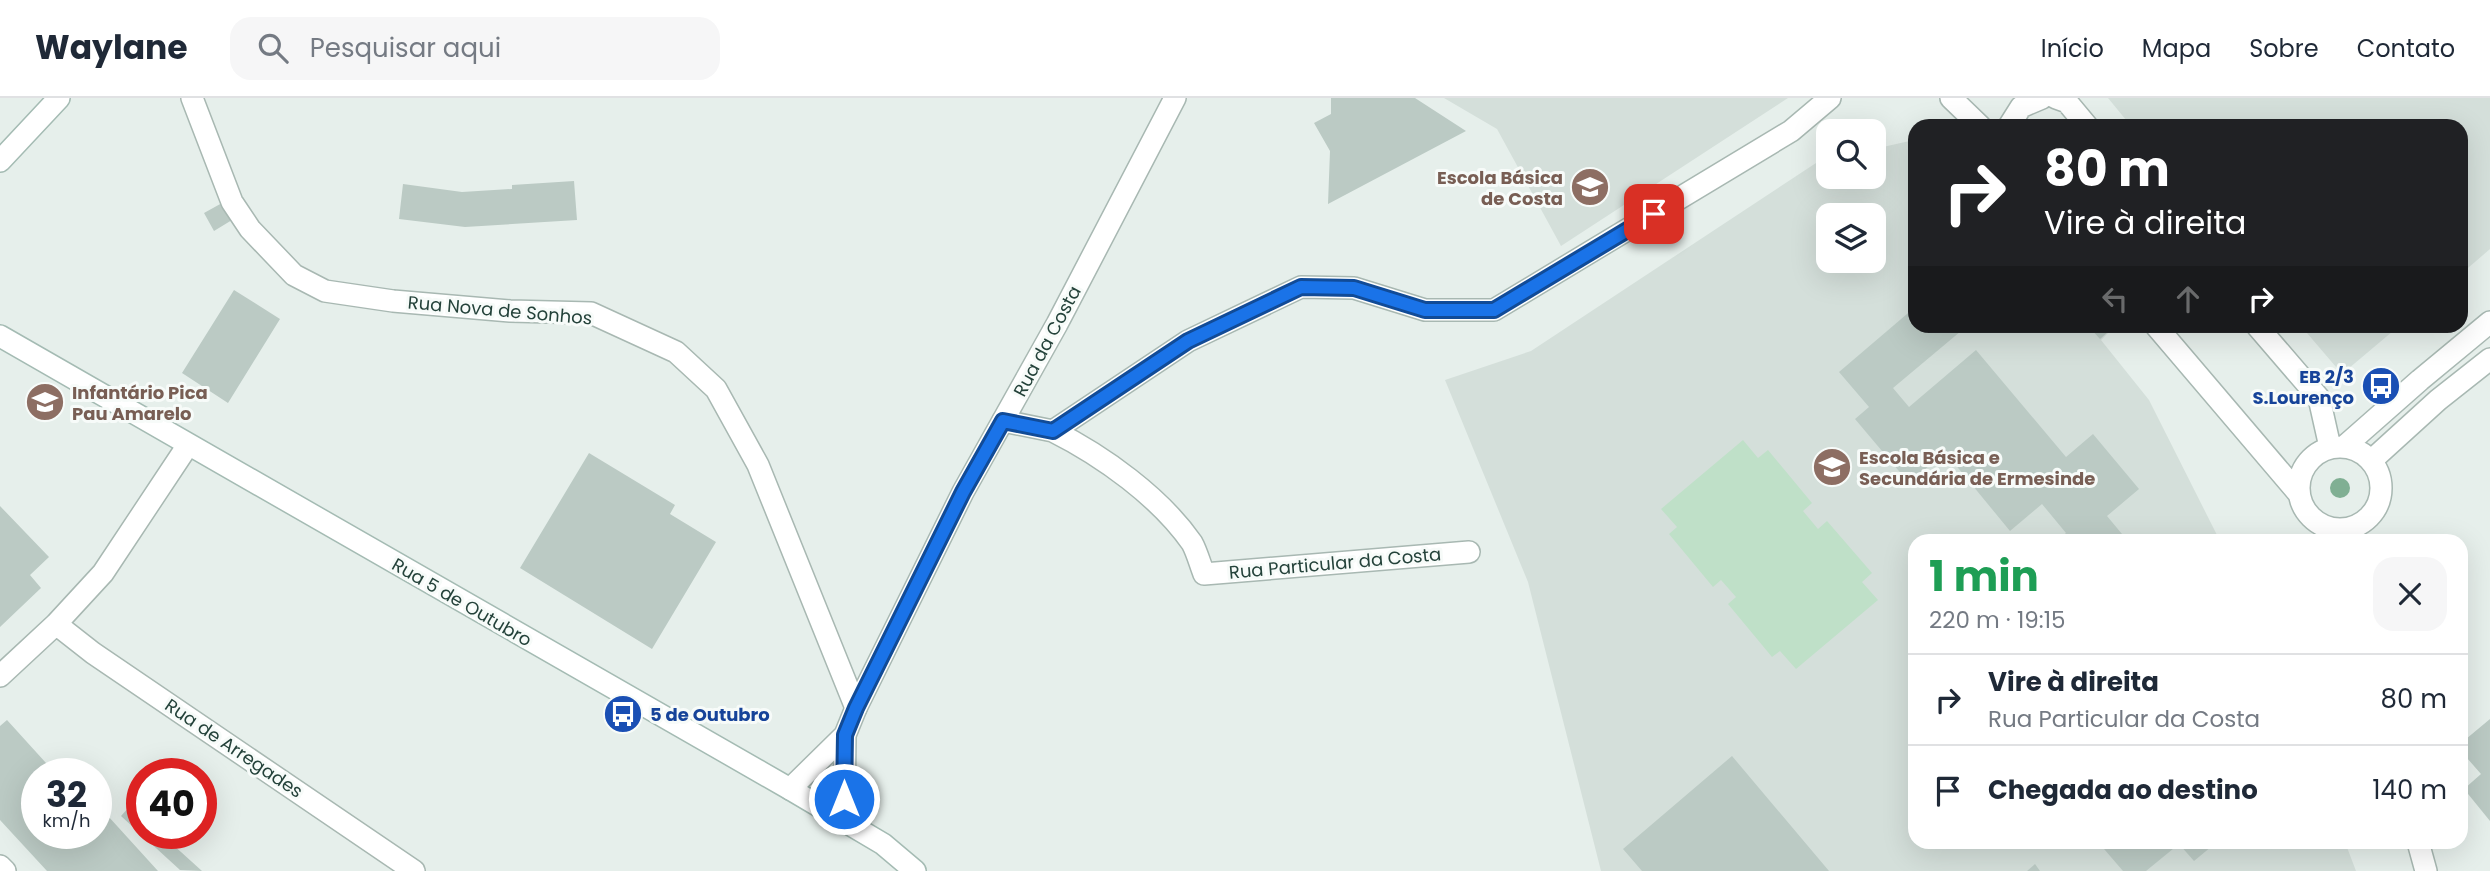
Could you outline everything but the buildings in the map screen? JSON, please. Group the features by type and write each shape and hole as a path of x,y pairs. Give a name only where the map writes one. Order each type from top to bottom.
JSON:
{"street":[{"path":"2,157 59,98"},
{"name":"Rua Nova de Sonhos","path":"192,98 232,202 250,229 293,275 325,291 393,301 510,311 591,313 676,352 716,389 758,464 856,708"},
{"name":"Rua da Costa","path":"844,821 845,735 856,708 963,492 1057,324 1175,98"},
{"path":"1053,431 1188,341 1301,287 1354,288 1425,310 1494,310 1790,131 1830,98"},
{"path":"1951,98 1973,119"},
{"path":"2013,119 2021,107 2042,98"},
{"path":"2062,99 2081,119"},
{"path":"2299,494 2300,478 2306,464 2316,453 2338,447 2490,322"},
{"path":"2161,333 2299,494 2320,534"},
{"path":"2263,333 2319,398 2338,447"},
{"name":"Rua 5 de Outubro","path":"2,336 790,789 883,844 915,871"},
{"path":"2372,460 2438,400 2490,359"},
{"name":"Rua Particular da Costa","path":"1003,421 1053,431 1087,448 1153,499 1192,544 1204,573 1469,552"},
{"path":"0,676 56,624 103,573 188,445"},
{"path":"2314,520 2328,527 2343,529 2358,525 2370,516 2378,504 2382,489 2380,474 2372,460 2360,451 2338,447"},
{"path":"2370,516 2370,534"},
{"name":"Rua de Arregades","path":"56,624 93,653 414,871"},
{"name":"Rua da Costa","path":"790,789 845,735"},
{"path":"2420,849 2426,871"},
{"path":"0,866 5,871"}],"shaded area":[{"name":"Escola Básica de Costa","path":"1444,98 1788,98 1561,246 1497,129"},
{"path":"2108,98 2490,98 2490,249 2468,268 2468,119 2125,119"},
{"name":"Escola Básica e Secundária de Ermesinde","path":"1908,141 1908,333 2108,333 2101,340 2149,400 2216,534 1908,534 1908,849 2348,849 2356,871 1601,871 1528,582 1445,380 1531,351 1816,163 1816,189 1886,189 1886,146"},
{"path":"2307,333 2391,333 2342,374"}],"green space":[{"path":"1743,440 1758,458 1768,450 1812,503 1803,511 1818,529 1827,521 1872,573 1862,582 1878,600 1796,669 1780,651 1772,657 1728,604 1736,597 1721,580 1713,587 1669,534 1677,527 1661,509"}],"place":[{"name":"Escola Básica de Costa","path":"1590,187"},
{"name":"EB 2/3 S.Lourenço","path":"2381,386"},
{"name":"Infantário Pica Pau Amarelo","path":"45,402"},
{"name":"Escola Básica e Secundária de Ermesinde","path":"1832,467"},
{"name":"5 de Outubro","path":"623,714"}],"route":[{"path":"844,799 845,735 856,708 963,492 1003,421 1053,431 1188,341 1301,287 1354,288 1425,310 1494,310 1654,214"}]}
